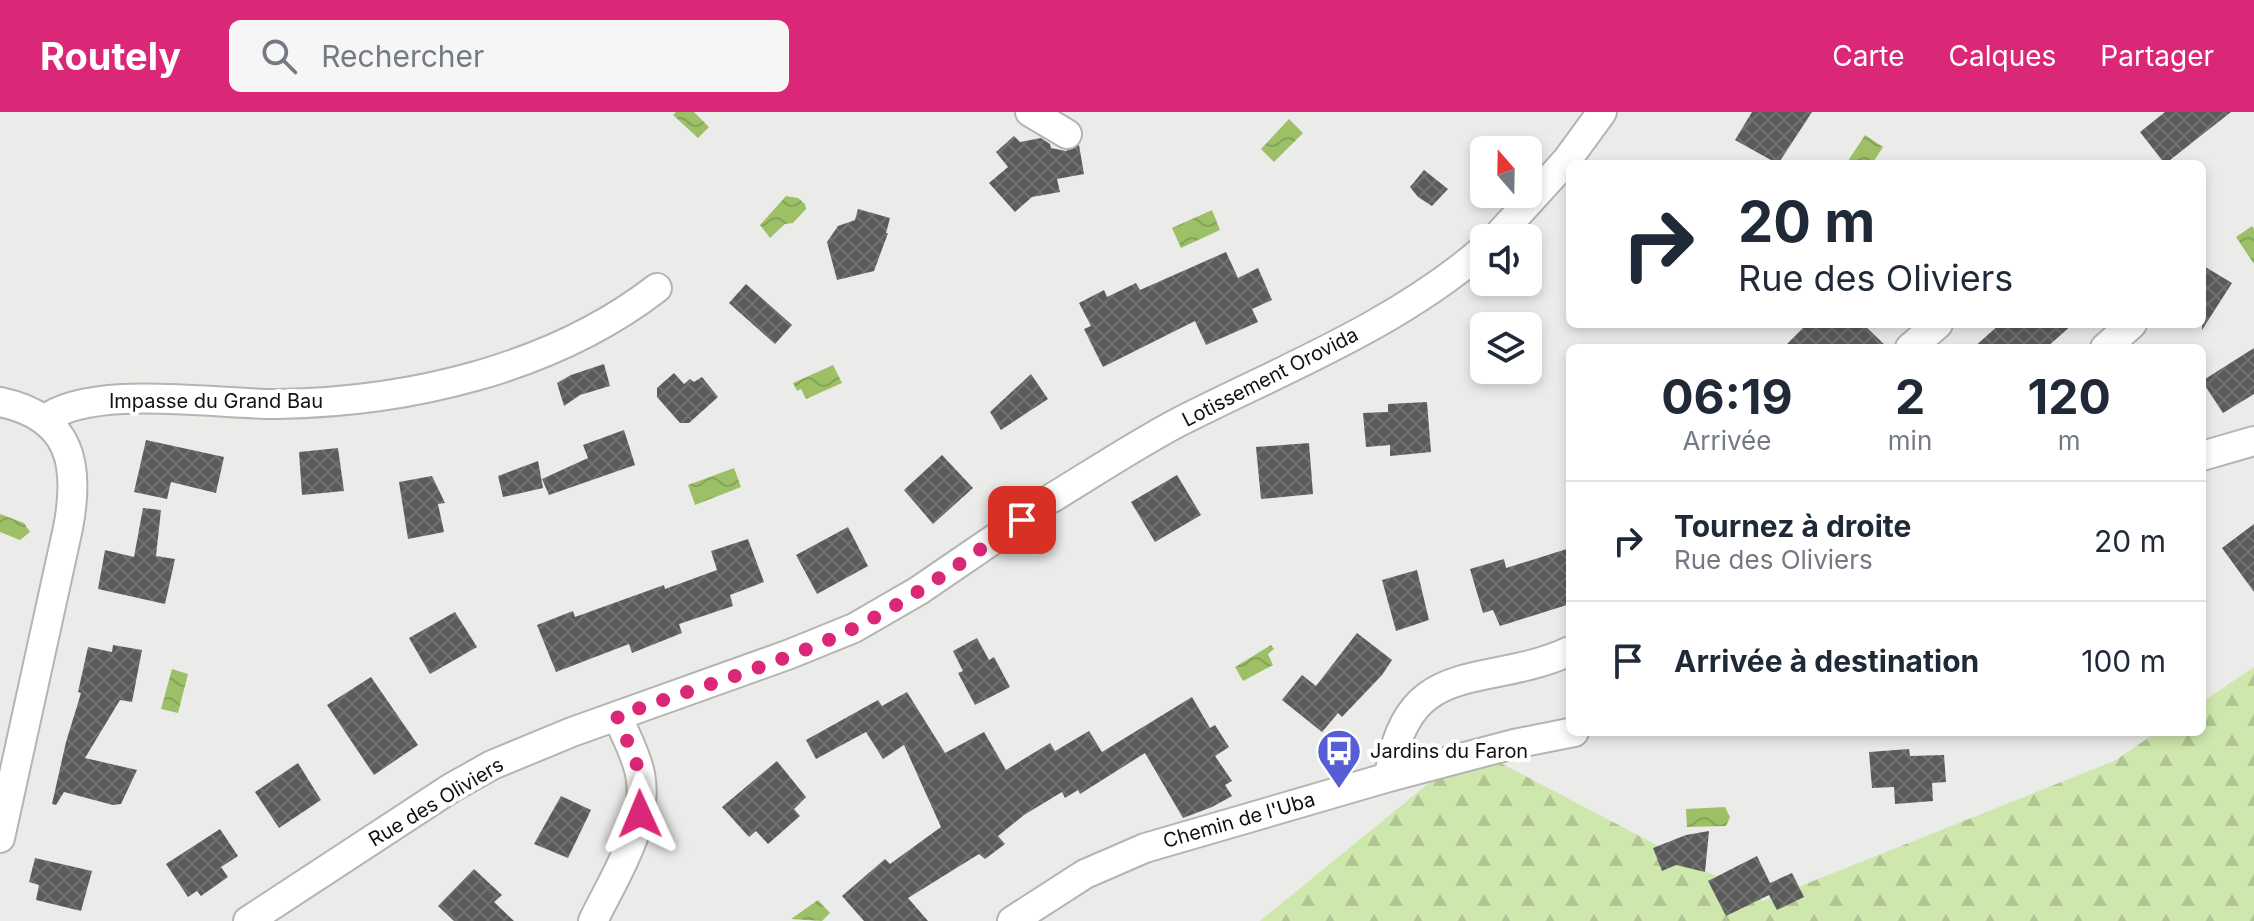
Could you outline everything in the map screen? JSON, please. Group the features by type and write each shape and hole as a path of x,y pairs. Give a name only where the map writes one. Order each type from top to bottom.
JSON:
{"street":[{"path":"1030,112 1067,134"},
{"path":"1509,224 1558,170 1602,112"},
{"name":"Lotissement Orovida","path":"1052,498 1175,424 1308,361 1379,322 1418,299 1470,260"},
{"name":"Impasse du Grand Bau","path":"44,420 62,410 97,402 142,399 297,403 436,386 470,378 541,353 594,329 657,288"},
{"path":"1915,344 1933,328"},
{"path":"2110,344 2128,328"},
{"path":"0,402 29,410 44,420 65,446 72,460 73,498 0,838"},
{"path":"2206,455 2254,441"},
{"name":"Rue des Oliviers","path":"248,921 472,776 559,737 854,628 918,591 1022,520"},
{"path":"1389,777 1392,756 1402,728 1416,705 1435,690 1458,680 1529,666 1566,652"},
{"path":"593,921 634,834 640,814 639,770 617,716"},
{"name":"Chemin de l'Uba","path":"1012,921 1085,874 1145,848 1389,777 1566,734"}],"green space":[{"path":"2254,667 2254,921 1260,921 1472,748 1763,901 2114,761 2151,736 2206,736 2206,699"}],"water":[{"path":"676,112 694,112 709,127 698,138 673,115"},
{"path":"1289,119 1303,133 1274,162 1261,149"},
{"path":"1865,135 1883,147 1875,160 1849,160"},
{"path":"786,196 798,198 806,209 793,223 785,224 770,238 760,225"},
{"path":"1212,210 1220,230 1181,248 1172,228"},
{"path":"2252,226 2254,229 2254,264 2236,237"},
{"path":"833,365 842,383 806,399 801,389 797,391 793,383"},
{"path":"734,468 741,487 695,505 688,485"},
{"path":"0,514 24,523 30,532 20,540 0,532"},
{"path":"1271,645 1274,649 1268,654 1273,665 1243,681 1235,667"},
{"path":"172,669 188,674 178,713 161,709"},
{"path":"1725,807 1730,817 1726,826 1687,827 1686,809"},
{"path":"818,900 830,913 822,921 791,919"}],"building":[{"path":"1752,112 1812,112 1781,160 1771,160 1735,140"},
{"path":"2165,112 2231,112 2170,160 2162,160 2140,132"},
{"path":"1014,136 1020,142 1041,138 1051,148 1066,151 1079,145 1084,174 1057,179 1060,192 1032,197 1015,212 989,183 1008,167 996,152"},
{"path":"1424,170 1448,189 1432,206 1410,187"},
{"path":"858,209 890,218 888,233 874,271 837,280 827,242 838,226 855,220"},
{"path":"1226,252 1238,278 1258,268 1272,300 1252,309 1258,322 1206,345 1195,321 1103,367 1084,329 1091,326 1079,303 1104,290 1107,297 1136,283 1140,290"},
{"path":"2206,267 2232,283 2206,324"},
{"path":"746,284 792,325 775,344 729,303"},
{"path":"1803,328 1867,328 1884,344 1787,344"},
{"path":"1996,328 2068,328 2050,344 1978,344"},
{"path":"2254,348 2254,394 2223,413 2206,387 2206,378"},
{"path":"604,364 610,386 580,395 564,406 557,383"},
{"path":"674,373 684,384 690,379 694,382 702,377 718,397 689,423 680,423 657,397 657,388"},
{"path":"1031,374 1048,399 1001,430 990,412"},
{"path":"1427,402 1431,452 1390,456 1390,445 1366,447 1363,413 1388,412 1388,404"},
{"path":"624,430 635,465 549,495 542,479 588,458 583,445"},
{"path":"146,440 224,457 216,493 171,482 167,499 134,492"},
{"path":"1309,443 1313,494 1261,499 1256,447"},
{"path":"338,448 344,491 302,495 299,452"},
{"path":"942,455 973,488 933,524 904,490"},
{"path":"538,461 543,488 503,497 498,476"},
{"path":"1177,475 1201,515 1155,542 1131,502"},
{"path":"432,476 445,503 438,504 444,532 408,539 399,482"},
{"path":"143,508 161,510 156,556 175,559 165,604 98,589 105,550 134,557"},
{"path":"2254,524 2254,592 2222,548"},
{"path":"848,527 868,566 817,594 796,555"},
{"path":"748,539 764,582 730,595 733,606 679,624 682,633 632,653 629,644 556,672 537,625 573,611 575,617 664,585 665,589 717,570 711,551"},
{"path":"1566,549 1566,605 1500,626 1493,610 1483,613 1470,569 1504,559 1506,568"},
{"path":"1417,570 1429,620 1396,631 1382,580"},
{"path":"455,612 477,647 430,674 409,638"},
{"path":"1357,633 1392,660 1342,717 1338,713 1322,732 1282,700 1302,675 1316,686"},
{"path":"977,638 989,660 994,657 1010,687 975,705 958,673 963,671 953,651"},
{"path":"113,645 142,650 132,702 120,700 85,758 137,770 121,804 113,805 64,792 56,805 52,804 81,693 78,692 88,647 112,652"},
{"path":"371,677 418,745 374,775 327,705"},
{"path":"907,692 945,753 984,732 1006,770 1050,743 1055,751 1089,731 1102,752 1192,697 1210,728 1215,725 1229,747 1215,756 1232,781 1225,785 1232,796 1183,818 1145,753 1080,794 1078,790 1065,798 1062,792 1024,815 998,836 1005,844 985,859 979,854 908,898 928,921 864,921 842,896 885,859 890,864 941,827 904,745 883,759 866,732 816,759 806,740 878,700 882,706"},
{"path":"1909,749 1910,756 1944,755 1946,782 1932,783 1933,801 1895,804 1894,787 1872,788 1869,752"},
{"path":"777,761 806,797 794,809 800,816 768,844 756,831 749,837 722,807"},
{"path":"298,763 321,800 279,828 255,792"},
{"path":"561,796 591,810 568,858 534,844"},
{"path":"220,829 238,856 221,867 228,877 201,896 197,891 188,897 166,864"},
{"path":"1709,831 1705,872 1676,865 1662,871 1653,848 1686,835"},
{"path":"1757,856 1770,883 1792,873 1804,897 1777,910 1769,895 1726,916 1708,881"},
{"path":"35,858 92,871 81,911 36,900 39,885 29,882"},
{"path":"474,869 502,895 494,902 514,921 454,921 438,906"}],"place":[{"name":"Jardins du Faron","path":"1339,790"}],"route":[{"path":"640,814 639,770 617,716 854,628 918,591 1022,520"}]}
